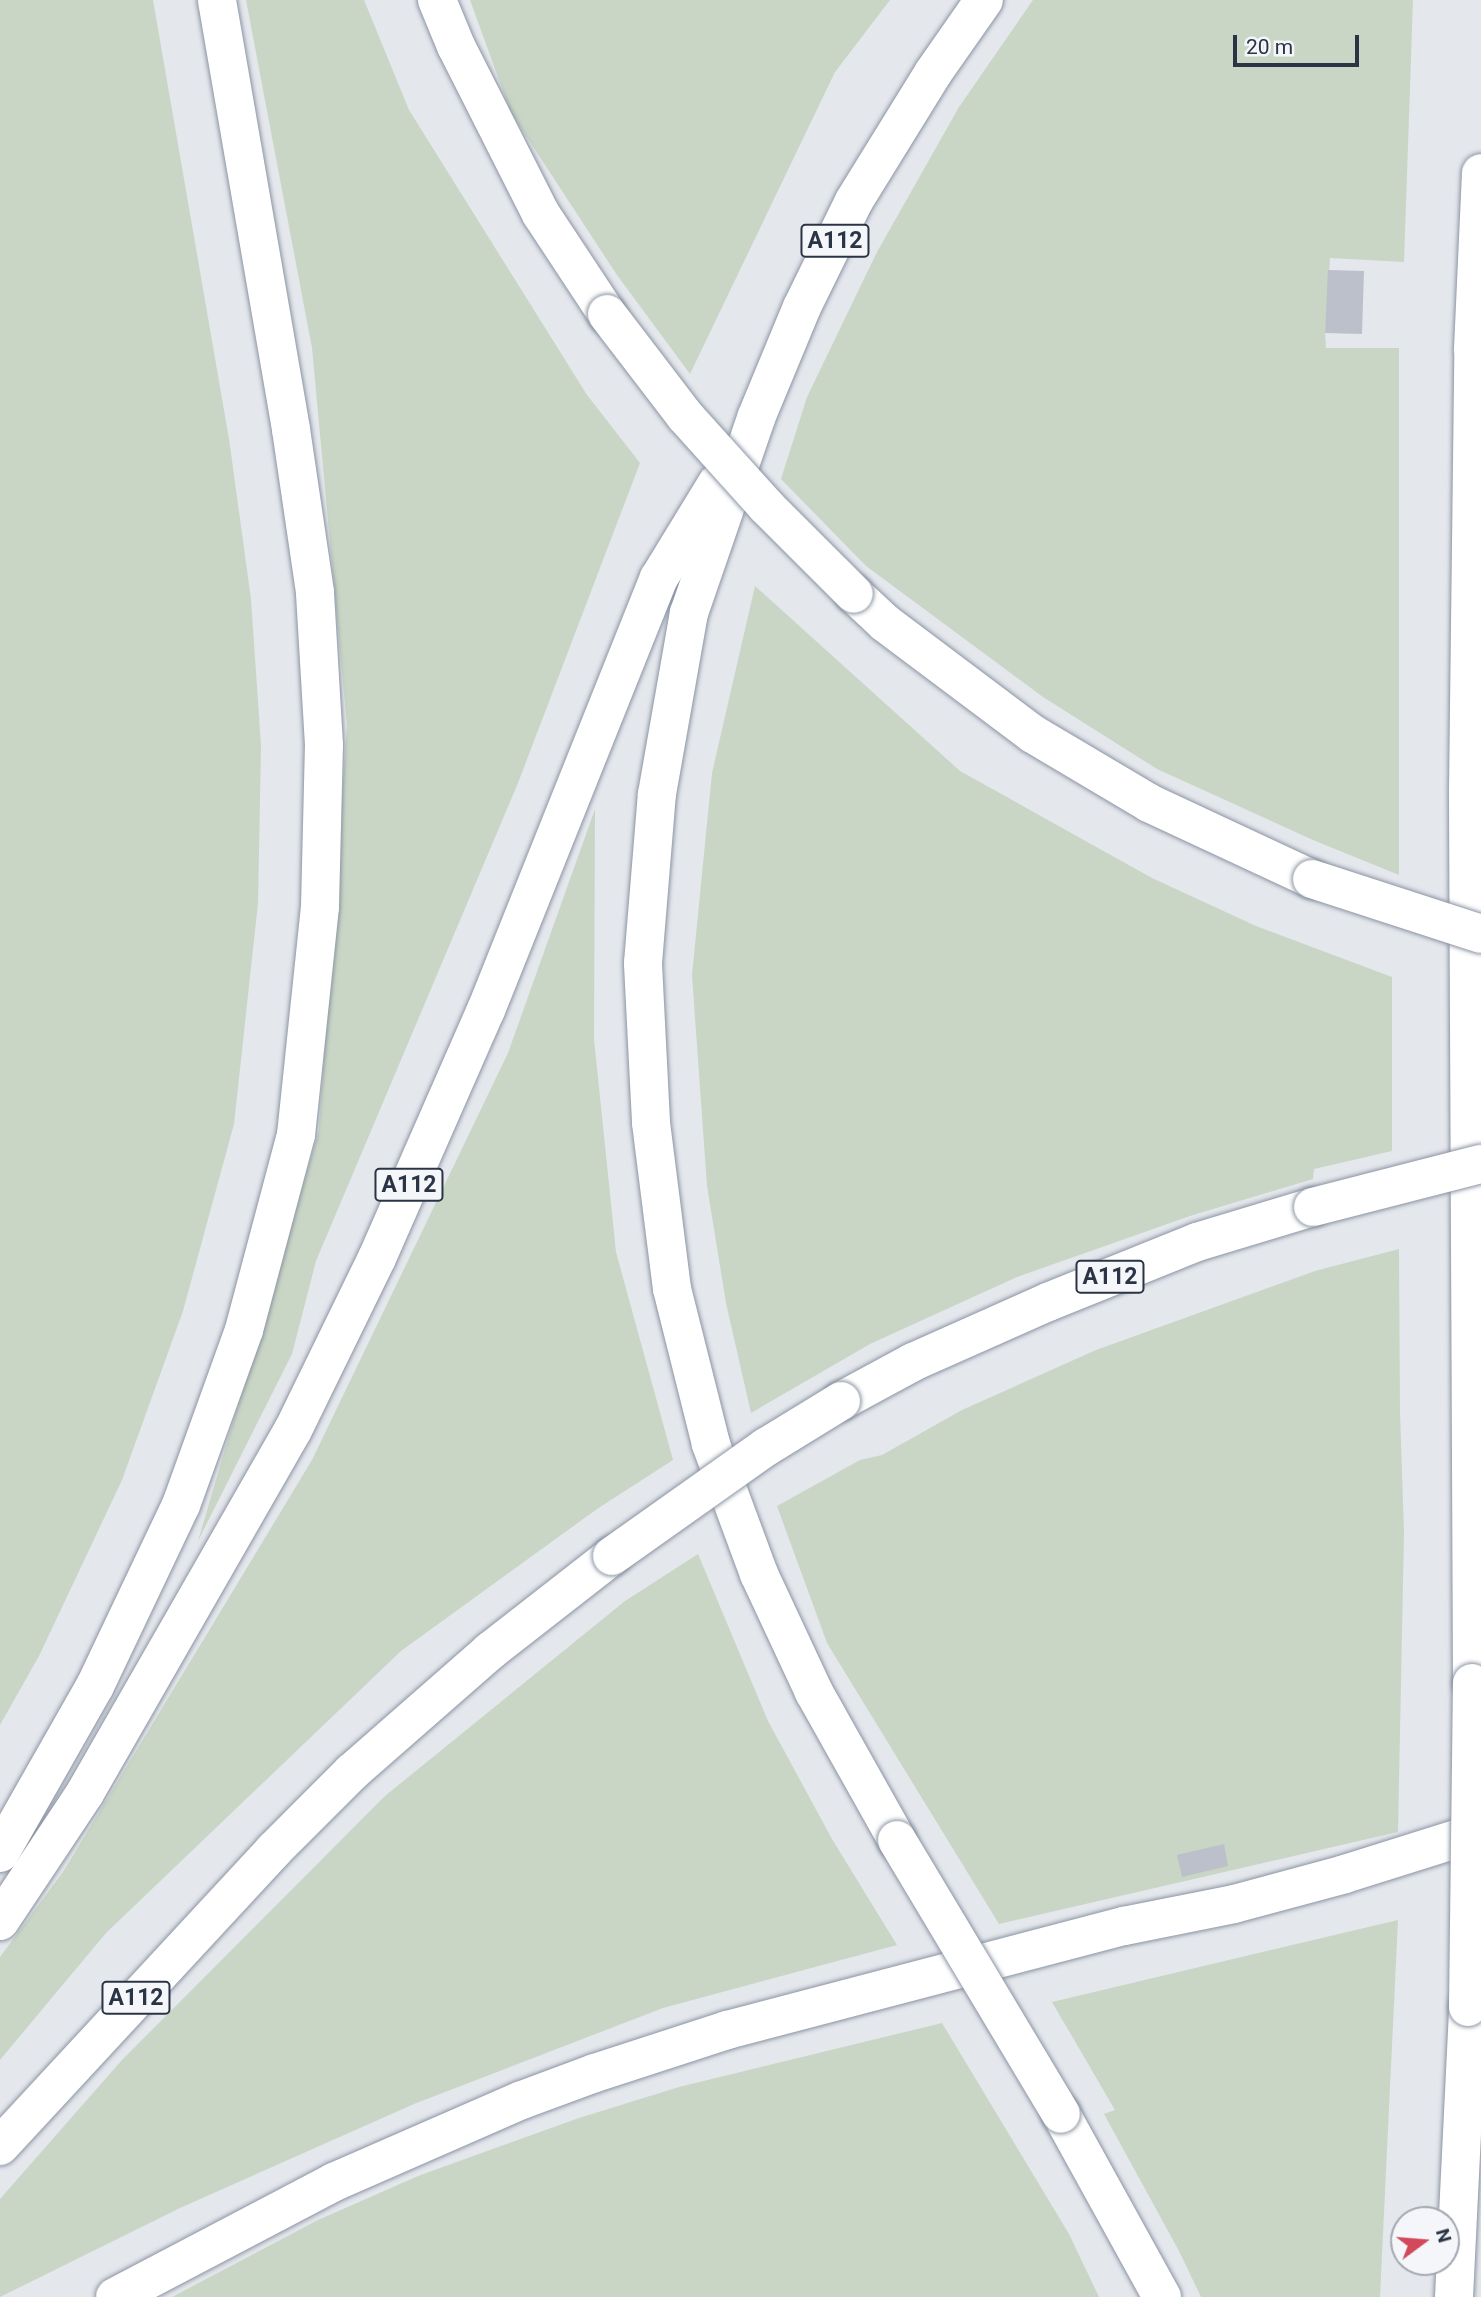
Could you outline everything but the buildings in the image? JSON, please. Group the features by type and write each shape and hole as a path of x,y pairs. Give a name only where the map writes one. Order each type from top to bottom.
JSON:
{"highway":[{"path":"0,1853 95,1686 181,1505 244,1330 296,1135 320,908 324,745 315,592 291,429 217,0"},
{"path":"437,0 457,46 541,214 607,314 685,416 765,506 885,623 1033,734 1149,803 1312,879 1481,934"},
{"name":"A112","path":"0,1921 85,1793 293,1430 377,1258 486,1010 659,578 756,418 802,307 854,201 933,73 984,0"},
{"path":"1454,2297 1468,2007 1472,1683 1468,789 1473,349 1481,173"},
{"path":"756,418 689,613 657,794 643,963 651,1122 673,1289 711,1444 760,1574 814,1692 897,1840 1061,2114 1162,2297"},
{"name":"A112","path":"0,2146 274,1850 352,1772 489,1651 611,1556 766,1447 841,1401 913,1362 1048,1301 1197,1242 1312,1207 1481,1164"},
{"path":"115,2297 344,2177 595,2073 727,2030 1124,1926 1234,1904 1345,1874 1481,1830"}],"green space":[{"path":"0,0 153,0 229,439 251,599 261,746 258,903 234,1124 183,1311 122,1480 39,1656 0,1725"},
{"path":"246,0 364,0 409,110 587,395 640,463 518,783 316,1261 292,1354 198,1541 319,1130 347,725 312,348"},
{"path":"470,0 890,0 835,72 690,374 617,275 511,113"},
{"path":"1033,0 1413,0 1404,262 1330,258 1325,333 1326,348 1399,348 1399,875 1313,840 1157,769 1043,697 866,566 781,479 807,397 877,252 959,107"},
{"path":"755,586 960,771 1152,878 1256,926 1392,977 1392,1151 1314,1169 1313,1179 1190,1216 1017,1277 870,1344 751,1413 726,1303 707,1186 692,975 712,773"},
{"path":"595,809 594,1039 616,1252 673,1460 597,1509 401,1651 106,1933 0,2060 0,1957 63,1872 312,1460 508,1053"},
{"path":"1399,1249 1404,1533 1398,1832 999,1924 827,1643 777,1506 860,1460 882,1455 962,1410 1096,1350 1315,1271"},
{"path":"698,1554 768,1721 832,1839 897,1945 663,2008 414,2104 180,2208 0,2297 0,2199 122,2060 385,1796 625,1601"},
{"path":"1398,1920 1380,2297 1201,2297 1179,2251 1104,2114 1115,2110 1052,2002"},
{"path":"942,2023 1069,2234 1099,2297 172,2297 318,2220 418,2176 579,2118 679,2087"}]}
